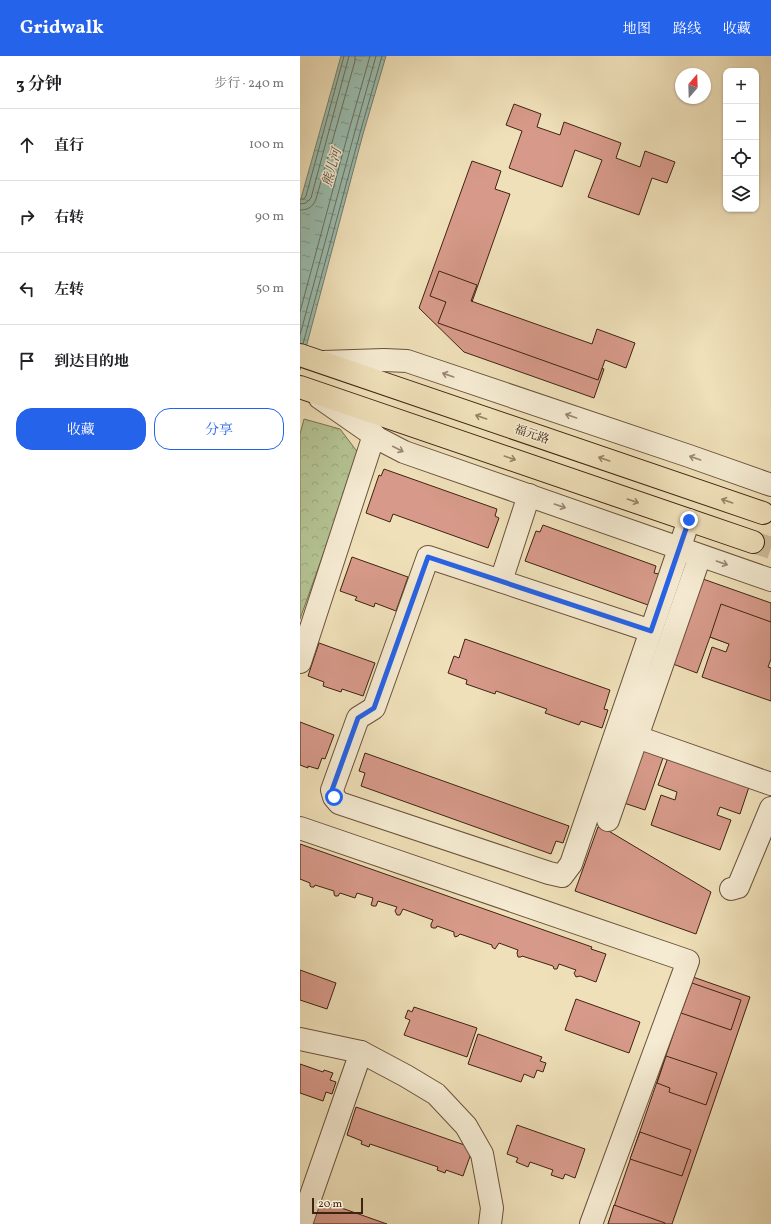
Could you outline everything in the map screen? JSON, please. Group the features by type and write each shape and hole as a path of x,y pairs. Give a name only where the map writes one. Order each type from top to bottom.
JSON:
{"main road":[{"name":"福元路","path":"311,358 764,514"},
{"path":"303,388 753,542"}],"street":[{"path":"311,358 407,361 771,485"},
{"path":"303,388 374,435 404,452 771,580"},
{"path":"300,662 374,435"},
{"path":"501,581 529,495"},
{"path":"651,631 428,557 374,708 358,718 332,790 334,797 339,803 562,876 571,864 651,631 679,548 689,520"},
{"path":"608,820 700,556"},
{"path":"637,737 771,784"},
{"path":"731,889 738,888 771,808"},
{"path":"300,828 688,961 591,1224"},
{"path":"300,1039 361,1052 436,1094 466,1126 482,1154 492,1208 490,1224"},
{"path":"301,1224 361,1052"}],"green space":[{"path":"304,419 340,429 359,454 300,619 300,434"}],"water":[{"name":"熊儿河","path":"341,56 386,56 363,134 300,370 300,202"}],"building":[{"path":"514,104 541,114 537,127 560,135 564,122 621,143 616,158 640,167 645,151 675,162 667,183 652,178 639,215 588,197 602,160 575,150 562,187 509,168 522,131 506,125"},
{"path":"472,161 501,171 495,189 510,194 466,319 604,369 594,398 464,352 419,308"},
{"path":"439,271 477,285 471,301 592,344 597,329 635,343 626,368 605,360 598,380 438,323 446,302 430,296"},
{"path":"384,469 497,509 495,516 499,518 488,548 393,514 390,522 366,513 379,475 381,476"},
{"path":"543,525 656,566 654,573 659,574 648,605 525,561 536,531 540,532"},
{"path":"352,557 408,577 396,611 375,603 374,607 355,600 357,597 340,591"},
{"path":"703,579 771,603 771,659 710,637 697,673 673,664"},
{"path":"721,604 771,622 771,659 768,667 771,668 771,701 702,677 712,647 726,652 729,644 710,637"},
{"path":"465,639 610,690 604,709 608,710 602,728 581,721 579,725 545,713 547,709 496,691 495,694 466,684 467,680 448,673 454,656 459,658"},
{"path":"319,643 375,663 363,696 342,689 341,692 323,686 324,682 308,676"},
{"path":"300,722 334,735 325,759 322,758 318,769 300,765"},
{"path":"644,747 664,755 645,810 624,803"},
{"path":"670,752 751,781 740,814 720,807 717,815 731,820 720,850 651,825 661,795 675,800 677,792 658,785"},
{"path":"365,753 569,826 563,843 556,841 551,854 361,786 365,773 359,771"},
{"path":"598,827 607,830 711,892 696,934 575,891"},
{"path":"300,844 592,947 591,949 606,954 596,982 580,976 576,977 574,973 576,970 559,964 557,969 554,969 553,966 522,956 518,957 518,950 499,943 495,949 492,945 460,934 455,937 454,932 437,926 436,928 431,927 433,920 403,909 400,915 397,915 395,911 397,907 378,901 376,906 373,906 371,905 373,898 357,893 355,898 340,893 338,896 335,896 334,891 315,885 314,887 311,887 310,883 300,879"},
{"path":"300,970 336,983 327,1009 300,1000"},
{"path":"693,977 750,997 672,1224 608,1224"},
{"path":"692,983 741,1000 731,1030 681,1013"},
{"path":"576,999 640,1022 629,1053 565,1030"},
{"path":"414,1007 477,1028 467,1057 404,1035 410,1020 405,1018 408,1010 412,1012"},
{"path":"478,1034 542,1057 540,1061 546,1063 543,1072 537,1070 534,1078 524,1074 521,1082 468,1064"},
{"path":"666,1056 717,1073 706,1105 669,1092 670,1088 657,1083"},
{"path":"300,1064 323,1072 324,1070 333,1073 330,1080 336,1082 332,1094 326,1092 323,1101 300,1093"},
{"path":"356,1107 473,1148 463,1176 446,1170 445,1173 437,1170 438,1167 370,1144 369,1147 361,1144 362,1141 347,1135"},
{"path":"517,1125 585,1149 575,1178 565,1174 563,1179 551,1175 553,1170 530,1162 528,1167 516,1162 518,1158 507,1154"},
{"path":"640,1132 691,1150 682,1176 630,1159"},
{"path":"316,1199 387,1224 307,1224"},
{"path":"614,1205 665,1223 665,1224 608,1224"}],"tunnel":[{"path":"753,542 771,548"}],"route":[{"path":"334,797 332,790 358,718 374,708 428,557 651,631 689,520"}]}
